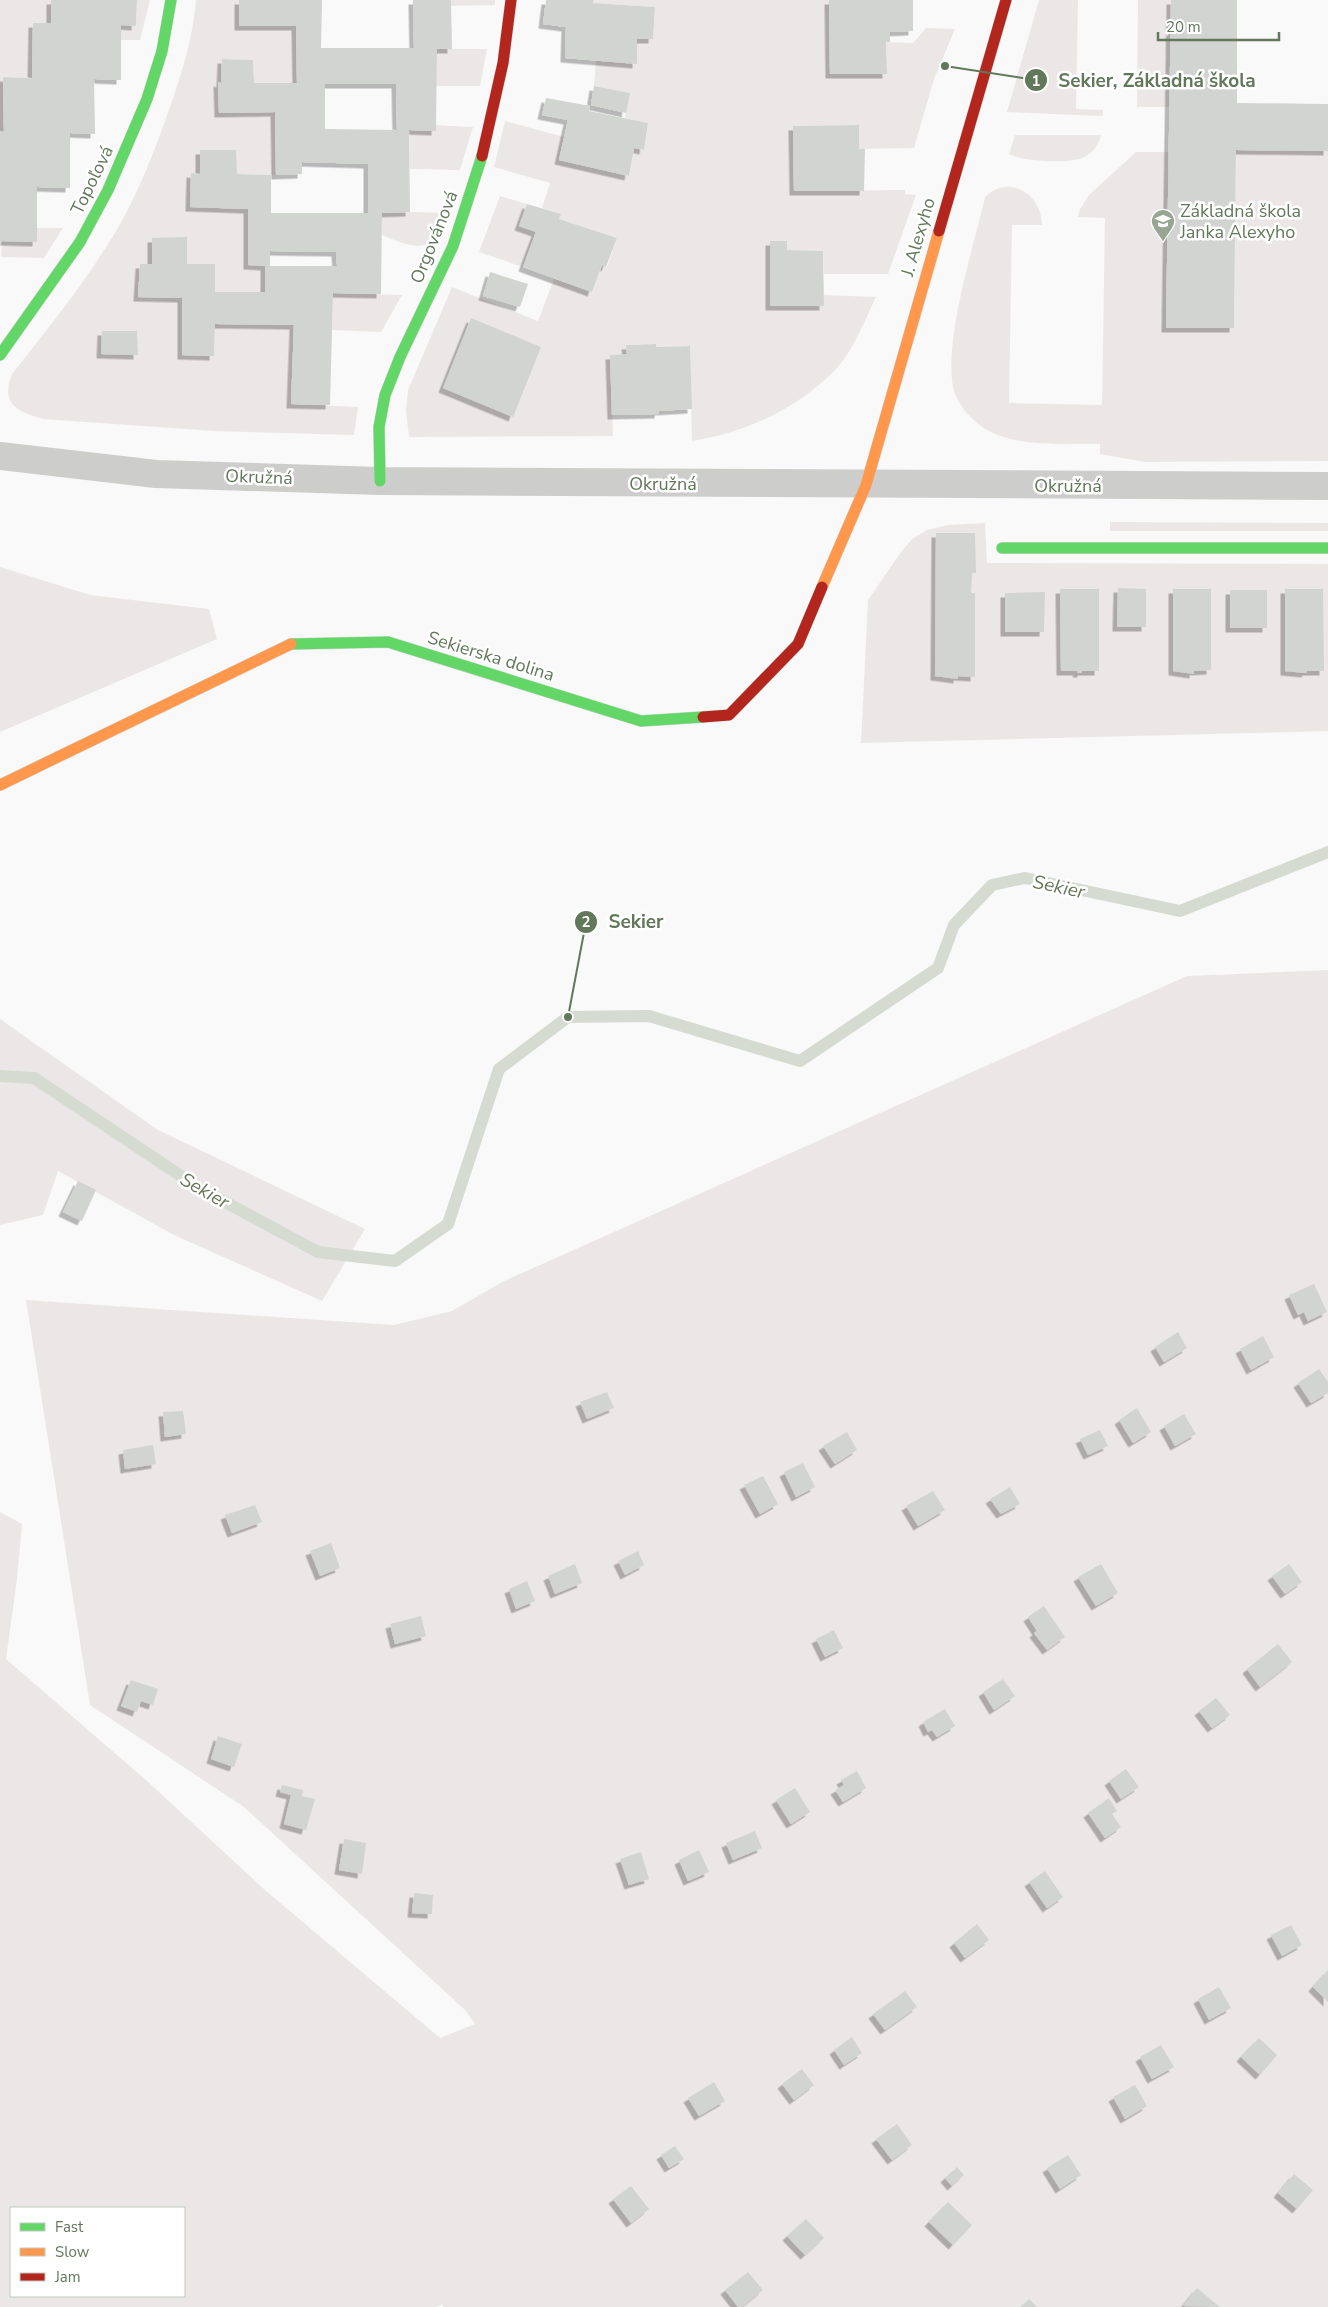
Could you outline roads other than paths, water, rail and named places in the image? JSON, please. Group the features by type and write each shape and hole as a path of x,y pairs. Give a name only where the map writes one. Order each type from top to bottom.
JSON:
{"street":[{"name":"Topoľová","path":"0,355 80,242 108,190 147,99 162,51 171,0"},
{"name":"Orgovánová","path":"380,481 380,434 384,396 405,346 452,248 474,184 500,87 511,0"},
{"name":"J. Alexyho","path":"866,485 1006,0"},
{"name":"Okružná","path":"0,456 156,474 380,481 1328,486"},
{"name":"Sekierska dolina","path":"0,785 288,644 388,642 642,721 729,715 798,644 866,485"},
{"path":"1002,548 1328,548"}],"waterway":[{"name":"Sekier","path":"0,1076 34,1078 199,1188 318,1252 395,1261 448,1224 499,1069 568,1017 649,1016 800,1061 938,968 954,925 992,885 1025,878 1180,911 1328,852"}],"place":[{"name":"Sekier, Základná škola","path":"945,66"},
{"name":"Základná škola Janka Alexyho","path":"1163,242"},
{"name":"Sekier","path":"568,1017"}]}
